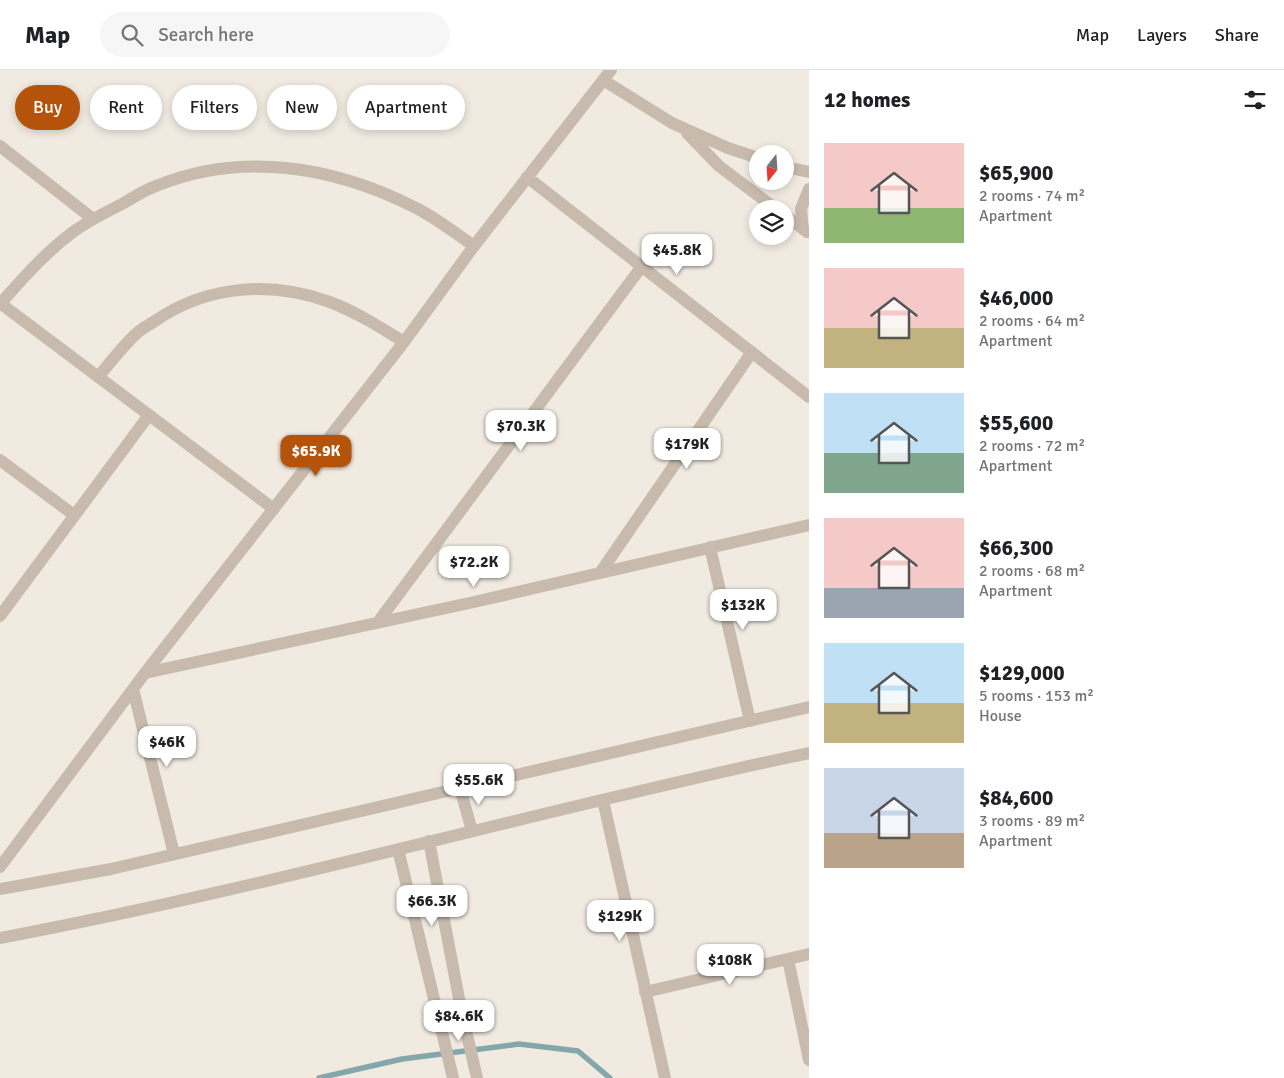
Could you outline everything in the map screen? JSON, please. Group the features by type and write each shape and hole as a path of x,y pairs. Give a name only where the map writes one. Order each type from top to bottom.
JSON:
{"street":[{"path":"0,867 145,673 404,342 474,246 607,75 680,126 720,166 764,200"},
{"path":"680,126 728,148 749,155"},
{"path":"0,146 93,220"},
{"path":"274,509 0,303 33,267 73,232 155,186 199,172 256,164 307,169 358,183 415,207 474,246"},
{"path":"794,168 809,172"},
{"path":"528,177 809,397"},
{"path":"806,231 801,209 809,189"},
{"path":"794,222 806,231"},
{"path":"378,622 642,266"},
{"path":"98,377 137,333 173,309 204,296 234,289 271,290 302,294 330,302 362,316 404,342"},
{"path":"600,573 752,352"},
{"path":"0,615 149,415"},
{"path":"0,460 74,515"},
{"path":"145,673 809,525"},
{"path":"710,548 750,721"},
{"path":"133,689 174,854"},
{"path":"0,889 111,869 809,707"},
{"path":"0,938 242,888 429,841 809,753"},
{"path":"460,788 472,831"},
{"path":"603,800 665,1078"},
{"path":"429,841 461,1009 477,1078"},
{"path":"398,849 453,1078"},
{"path":"645,992 809,954"},
{"path":"788,959 809,1060"}],"waterway":[{"path":"319,1078 402,1059 519,1044 578,1051 610,1078"}]}
